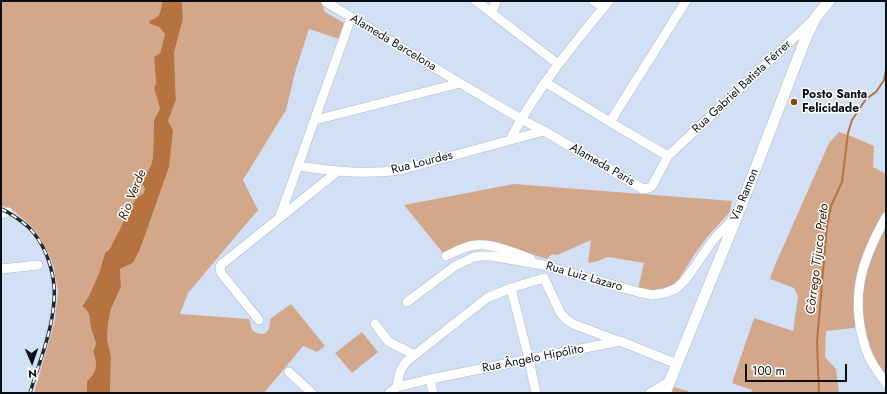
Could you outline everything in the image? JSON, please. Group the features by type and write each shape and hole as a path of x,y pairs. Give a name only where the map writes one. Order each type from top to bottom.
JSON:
{"main road":[{"name":"Via Ramon","path":"665,393 738,214 805,40 816,17 829,1"}],"street":[{"path":"476,1 558,64"},
{"path":"492,13 496,1"},
{"path":"510,140 521,119 545,82 606,4 594,1"},
{"path":"610,122 686,1"},
{"name":"Alameda Barcelona","path":"326,2 521,119"},
{"name":"Rua Gabriel Batista Férrer","path":"668,156 816,17"},
{"path":"279,218 351,18"},
{"path":"545,82 668,156"},
{"path":"315,120 460,83"},
{"name":"Alameda Paris","path":"521,119 642,189 652,186 668,156"},
{"name":"Rua Lourdes","path":"298,166 370,173 400,170 544,131"},
{"path":"259,320 221,273 220,267 338,171"},
{"name":"Rua Luiz Lazaro","path":"407,302 455,266 481,256 491,256 547,266 652,295 665,293 677,288 686,279 714,239 738,214"},
{"path":"886,217 874,241 861,274 858,308 863,339 870,358 886,383"},
{"path":"446,256 466,247 484,244 518,254 547,266 544,278 561,314 567,320 573,324 677,364"},
{"path":"1,269 38,265"},
{"path":"398,387 400,371 407,361 487,298 511,288 544,278"},
{"path":"511,288 536,393"},
{"path":"375,324 393,344 415,355"},
{"name":"Rua Ângelo Hipólito","path":"389,393 398,387 430,379 620,341"},
{"path":"290,372 312,393"},
{"path":"430,379 433,393"},
{"path":"650,393 670,381"}],"shaded area":[{"path":"1,1 162,1 161,13 150,24 159,27 165,34 160,53 154,57 156,83 154,88 160,109 154,120 153,157 151,166 141,182 145,189 143,194 136,198 109,250 105,253 99,273 89,296 82,305 88,312 96,343 93,352 96,361 96,368 87,381 87,393 34,393 55,320 58,292 54,268 42,241 33,228 14,211 1,205"},
{"path":"162,1 182,1 183,19 174,53 176,100 168,121 173,130 169,167 140,249 133,263 120,269 121,287 111,309 108,324 107,339 111,357 110,393 87,393 87,381 96,368 96,361 93,352 96,343 88,312 82,306 89,296 99,273 105,253 109,250 136,198 143,194 145,189 141,182 151,166 153,157 154,120 160,109 154,88 156,83 154,57 160,53 165,34 159,27 150,24 149,21 156,18 160,14"},
{"path":"182,1 321,1 325,12 344,23 339,39 309,29 296,69 286,110 243,180 258,210 188,293 180,314 249,319 252,330 256,333 263,334 268,331 270,319 291,304 325,346 317,352 303,346 264,393 110,393 111,357 107,339 108,324 111,309 121,287 120,269 133,263 168,121 176,100 174,53 183,19"},
{"path":"839,132 874,146 873,167 886,174 886,210 875,231 857,320 854,328 826,331 825,357 836,369 839,393 751,393 752,390 732,383 754,318 793,331 798,297 794,288 770,279 829,143"},
{"path":"514,184 732,201 730,212 708,236 679,279 671,287 660,291 638,289 644,263 608,257 588,263 591,240 557,255 552,254 547,259 490,242 443,253 404,205"},
{"path":"886,224 886,379 873,356 865,334 861,295 871,253"},
{"path":"362,332 378,352 352,373 335,353"},
{"path":"674,387 693,393 671,393"}],"waterway":[{"name":"Côrrego Tijuco Preto","path":"819,393 817,341 827,226 831,206 842,182 848,133 852,120 866,99 876,92 884,80 886,70"}],"railway":[{"path":"1,209 23,222 31,229 47,256 54,283 54,301 51,324 30,393"}],"place":[{"name":"Posto Santa Felicidade","path":"794,102"}],"water label":[{"name":"Rio Verde","path":"133,195"}]}
